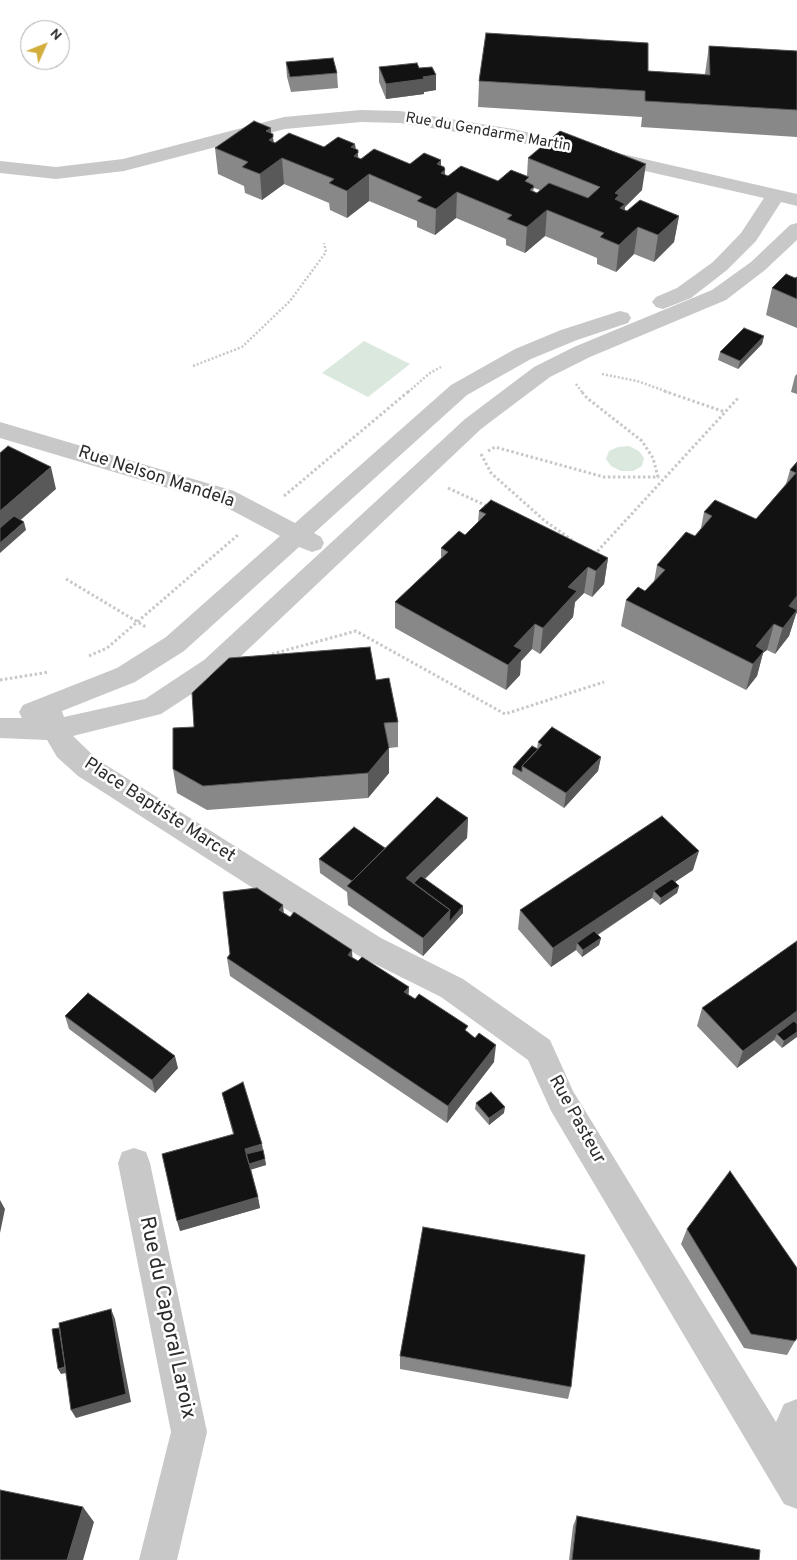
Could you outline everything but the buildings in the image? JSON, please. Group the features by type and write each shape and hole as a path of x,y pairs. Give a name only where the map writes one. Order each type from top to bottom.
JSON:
{"street":[{"name":"Rue du Gendarme Martin","path":"0,167 56,173 124,165 284,123 361,116 400,117 513,135 786,198"},
{"path":"0,728 52,718 126,675 174,644 459,390 523,354 575,333 636,313 684,292 720,266 786,198"},
{"path":"0,721 52,718 152,707 213,667 473,424 542,372 582,352 719,295 758,266 797,229"},
{"name":"Rue Nelson Mandela","path":"0,430 226,497 333,554"},
{"name":"Place Baptiste Marcet","path":"52,718 67,749 88,768 240,864"},
{"name":"Rue Pasteur","path":"240,864 370,947 452,988 539,1050 562,1101 797,1491"},
{"name":"Rue du Caporal Laroix","path":"134,1163 190,1432 158,1560"},
{"path":"778,1458 797,1417"}],"path":[{"path":"193,366 242,347 290,301 326,252 324,243"},
{"path":"81,660 107,648 430,372 447,363"},
{"path":"602,374 637,381 725,412"},
{"path":"573,541 545,521 491,473 480,454 495,447 604,477 658,477 653,458 642,441 587,398 575,383 579,379"},
{"path":"586,552 594,556 739,397"},
{"path":"351,439 385,456"},
{"path":"419,474 489,507"},
{"path":"66,579 174,644"},
{"path":"266,656 356,631 506,714 604,682"},
{"path":"0,680 56,671"}],"shaded area":[{"path":"364,341 410,364 368,397 322,373"},
{"path":"629,446 639,451 644,458 642,466 633,471 621,471 611,466 606,459 609,451 618,447"}]}
